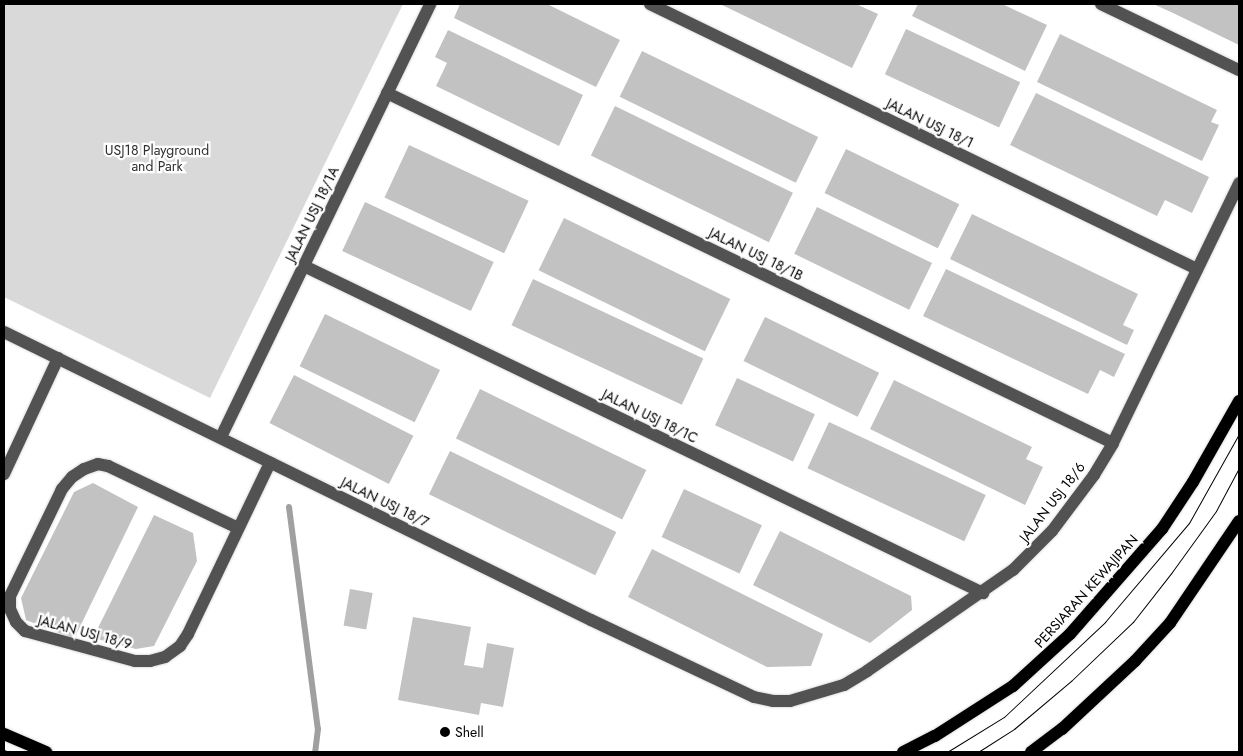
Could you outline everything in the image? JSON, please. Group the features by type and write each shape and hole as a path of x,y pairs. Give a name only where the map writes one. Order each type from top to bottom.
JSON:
{"main road":[{"name":"PERSIARAN KEWAJIPAN","path":"903,752 935,736 1013,686 1070,634 1162,529 1193,482 1239,400"},
{"path":"1031,752 1062,729 1102,692 1170,623 1239,521"},
{"path":"4,734 46,752"}],"street":[{"name":"JALAN USJ 18/1A","path":"221,437 430,4"},
{"name":"JALAN USJ 18/1","path":"650,4 1197,269"},
{"path":"1101,4 1239,70"},
{"name":"JALAN USJ 18/1B","path":"387,93 1112,443"},
{"name":"JALAN USJ 18/6","path":"754,697 773,701 790,701 844,685 982,593 1013,570 1052,531 1094,475 1112,443 1239,182"},
{"name":"JALAN USJ 18/1C","path":"304,266 982,593"},
{"name":"JALAN USJ 18/7","path":"4,332 591,620 754,697"},
{"path":"4,474 58,358"},
{"name":"JALAN USJ 18/9","path":"238,528 108,466 98,464 84,469 72,477 62,489 10,596 10,609 16,622 25,631 135,661 150,661 165,657 180,646 188,634 270,463"}],"green space":[{"name":"USJ18 Playground and Park","path":"4,4 403,4 210,398 4,297"}],"building":[{"path":"460,4 547,4 620,40 596,87 454,18"},
{"path":"720,4 856,4 878,14 852,68"},
{"path":"918,4 1002,4 1047,25 1025,71 912,16"},
{"path":"1153,4 1239,4 1239,45 1171,12"},
{"path":"906,29 1020,82 999,128 885,74"},
{"path":"448,30 583,95 559,146 436,86 447,63 435,57"},
{"path":"1060,34 1217,110 1211,122 1219,125 1202,161 1037,82"},
{"path":"642,51 818,137 796,183 620,97"},
{"path":"1036,93 1209,177 1192,213 1165,200 1157,216 1010,145"},
{"path":"615,106 793,193 769,242 591,155"},
{"path":"409,145 529,201 504,253 384,198"},
{"path":"846,149 959,204 938,248 825,193"},
{"path":"365,202 494,262 471,311 342,251"},
{"path":"817,207 932,263 909,310 794,254"},
{"path":"972,214 1138,294 1123,325 1134,330 1127,345 950,259"},
{"path":"564,218 730,299 705,351 539,270"},
{"path":"946,269 1125,354 1114,377 1100,370 1088,394 923,316"},
{"path":"533,279 703,358 682,405 511,325"},
{"path":"325,314 440,370 415,422 300,366"},
{"path":"765,317 879,373 858,417 744,361"},
{"path":"294,375 413,436 389,484 269,423"},
{"path":"737,378 815,414 793,461 715,425"},
{"path":"894,380 1032,447 1026,459 1043,467 1025,505 870,429"},
{"path":"480,389 646,470 622,520 456,438"},
{"path":"829,422 986,495 964,541 807,468"},
{"path":"450,451 616,532 595,575 429,494"},
{"path":"93,483 138,507 74,639 26,620 21,598 74,492"},
{"path":"684,489 762,525 740,573 662,537"},
{"path":"154,515 193,533 197,561 154,646 136,649 93,638"},
{"path":"780,531 911,596 912,610 870,643 753,585"},
{"path":"652,549 823,634 811,666 767,667 628,597"},
{"path":"350,589 373,593 366,629 344,625"},
{"path":"413,617 471,627 464,665 483,668 487,643 514,648 503,707 481,703 479,715 398,700"}],"waterway":[{"path":"289,507 318,729 315,752"}],"tram line":[{"path":"947,752 1004,717 1105,622 1189,523 1239,434"},
{"path":"978,752 1014,729 1071,681 1133,622 1216,511 1239,468"},
{"path":"4,735 50,752"},
{"path":"4,750 9,752"}],"place":[{"name":"Shell","path":"445,732"}]}
